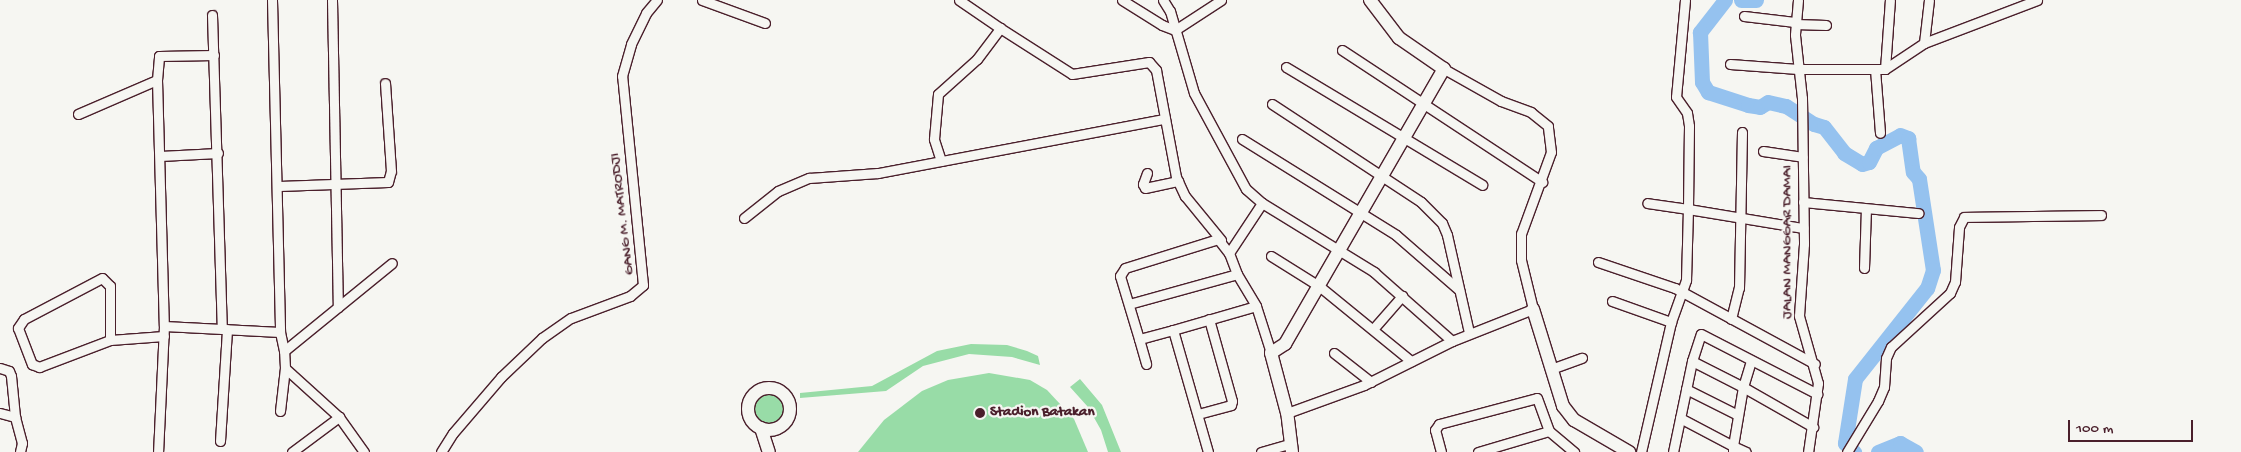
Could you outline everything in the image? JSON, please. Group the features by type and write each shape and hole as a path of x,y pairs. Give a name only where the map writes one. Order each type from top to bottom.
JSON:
{"street":[{"path":"272,0 279,186 280,332 284,351 280,411"},
{"path":"332,0 338,307"},
{"name":"GANG M. MATRODJI","path":"441,452 453,433 501,377 542,338 571,318 630,296 643,285 622,76 631,44 646,13 657,0"},
{"path":"702,0 765,23"},
{"path":"959,0 1072,74 1149,62 1156,70 1178,181 1185,196 1229,252 1237,274 1278,348 1291,448 1261,452"},
{"path":"1122,0 1162,25 1175,30"},
{"path":"1163,0 1170,11 1194,93 1246,189 1262,203 1340,249 1402,296 1452,341"},
{"path":"1175,30 1221,0"},
{"path":"1370,0 1400,38 1444,69 1501,101 1541,118 1551,137 1551,152 1542,182 1521,234 1521,260 1533,309 1563,406 1574,420 1629,452"},
{"path":"1641,452 1671,322 1682,292 1688,209 1689,126 1687,113 1676,97 1685,0"},
{"name":"JALAN MANGGAR DAMAI","path":"1798,0 1795,23 1802,98 1803,202 1799,316 1815,364 1817,394 1808,452"},
{"path":"1880,133 1880,69 1890,0"},
{"path":"1924,43 1929,0"},
{"path":"1730,64 1798,69 1880,69 1924,43 2037,0"},
{"path":"212,15 224,329 220,441"},
{"path":"1744,16 1826,25"},
{"path":"941,162 934,140 938,94 977,59 1000,28"},
{"path":"1342,50 1542,182"},
{"path":"158,452 164,336 157,80 159,56 214,55"},
{"path":"1286,67 1482,185"},
{"path":"1278,348 1319,286 1362,214 1444,69"},
{"path":"78,114 157,80"},
{"path":"279,186 380,184 388,182 391,178 385,83"},
{"path":"1272,104 1421,202 1442,222 1470,333"},
{"path":"744,218 778,191 809,178 878,173 1165,119"},
{"path":"1730,319 1739,288 1742,132"},
{"path":"1242,139 1396,235 1459,290"},
{"path":"1763,151 1802,157"},
{"path":"160,156 218,153"},
{"path":"1147,173 1143,184 1145,188 1178,181"},
{"path":"1803,202 1918,213"},
{"path":"1229,252 1262,203"},
{"path":"1648,203 1803,228"},
{"path":"1864,268 1866,209"},
{"path":"1849,449 1878,402 1884,387 1886,358 1891,347 1950,293 1955,282 1959,227 1964,217 2101,214"},
{"path":"1146,364 1120,276 1126,268 1221,240"},
{"path":"1272,256 1319,286 1374,328 1412,361"},
{"path":"1598,262 1682,292 1815,364"},
{"path":"284,351 392,263"},
{"path":"1129,304 1237,274"},
{"path":"110,340 110,286 102,278 24,319 18,328 35,366 46,366 110,340 164,336"},
{"path":"1374,328 1402,296"},
{"path":"1612,301 1671,322"},
{"path":"1139,339 1256,306"},
{"path":"1287,413 1371,382 1452,341 1533,309"},
{"path":"1198,414 1231,405 1232,401 1209,319"},
{"path":"164,326 280,332"},
{"path":"1173,330 1208,452"},
{"path":"1673,452 1692,361 1700,334 1817,394"},
{"path":"1334,353 1371,382"},
{"path":"1551,369 1582,358"},
{"path":"1692,361 1743,387 1813,427"},
{"path":"1733,449 1743,387 1751,361"},
{"path":"0,368 9,371 11,376 14,417 22,443 20,452"},
{"path":"284,368 339,417 364,452"},
{"path":"1686,389 1738,415"},
{"path":"1441,452 1435,430 1439,424 1537,398 1549,431 1574,452"},
{"path":"0,413 14,417"},
{"path":"292,452 339,417"},
{"path":"1680,418 1733,449 1746,452"},
{"path":"761,428 769,452"},
{"path":"1478,452 1549,431"}],"green space":[{"path":"971,344 1007,345 1027,351 1038,356 1040,365 1012,357 969,354 923,366 886,391 800,398 800,393 872,386 937,351"},
{"name":"Stadion Batakan","path":"989,373 1030,380 1047,390 1074,419 1088,452 858,452 884,420 922,391 948,380"},
{"path":"1080,379 1102,405 1121,452 1108,452 1101,430 1088,407 1070,387"},
{"path":"768,390 781,396 787,409 781,422 768,428 755,422 749,409 755,396"}],"waterway":[{"path":"1725,0 1700,32 1702,82 1708,92 1748,105 1760,107 1768,102 1786,106 1814,124 1824,127 1844,153 1862,164 1869,162 1876,148 1900,135 1908,138 1913,172 1919,179 1933,270 1927,288 1855,379 1845,443 1854,452"},
{"path":"1741,0 1756,0"},
{"path":"1878,452 1900,443 1916,452"}],"place":[{"name":"Stadion Batakan","path":"980,413"}]}
